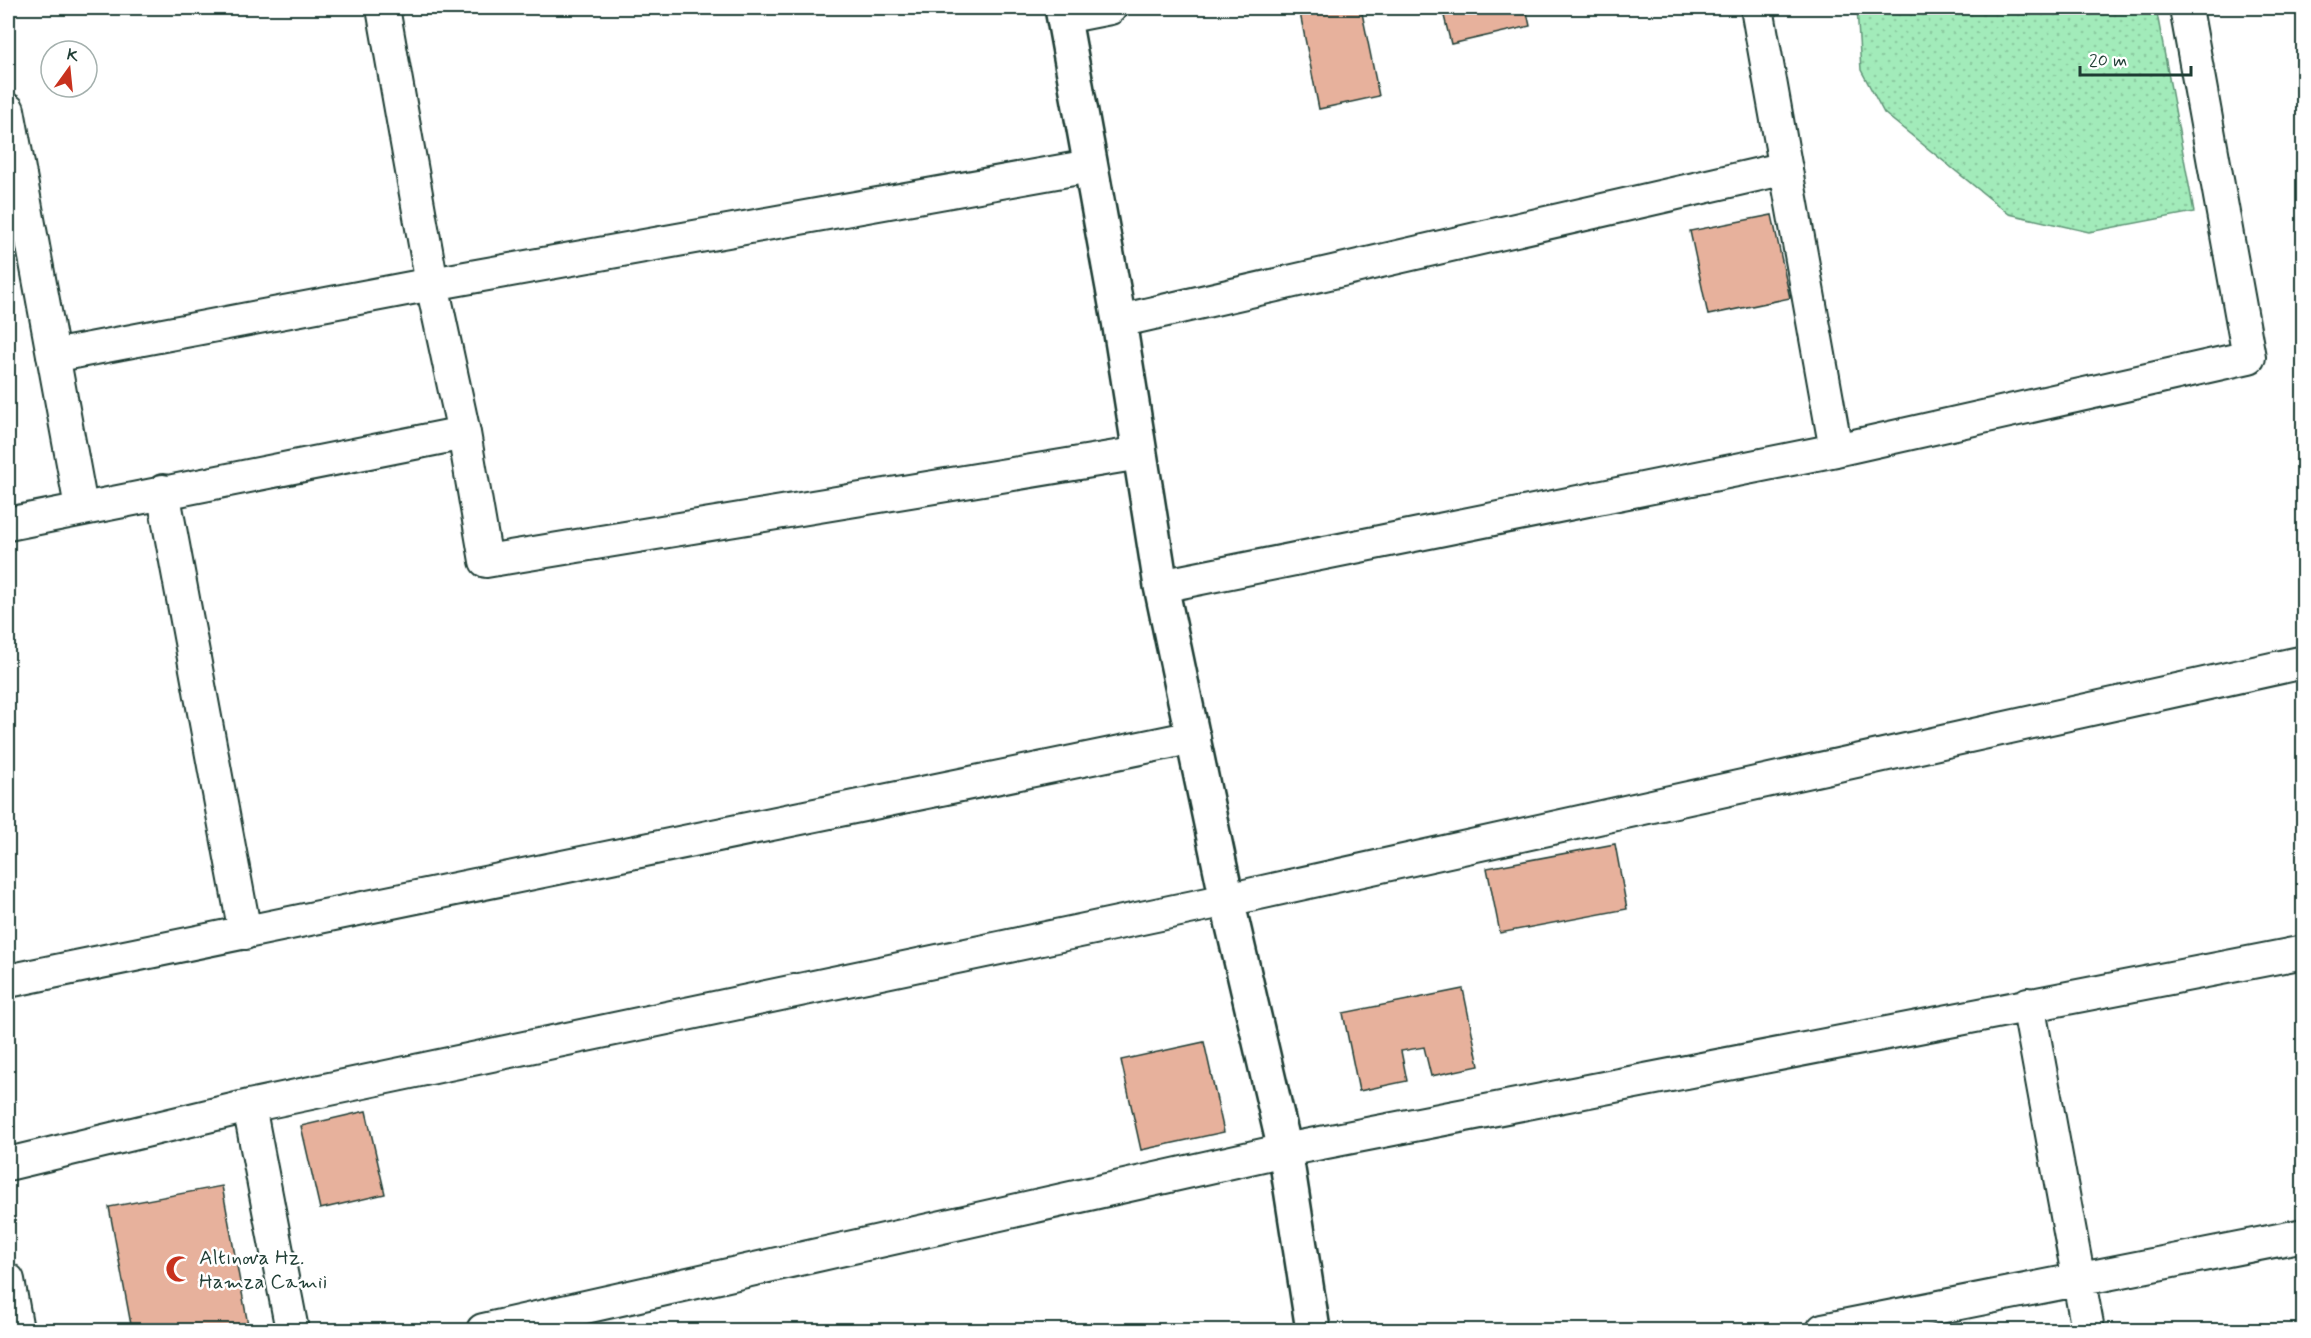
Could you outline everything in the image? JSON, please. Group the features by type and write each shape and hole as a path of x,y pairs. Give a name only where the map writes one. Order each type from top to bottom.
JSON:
{"street":[{"path":"384,8 432,284 464,433 486,561 1140,453"},
{"path":"1110,8 1063,12 1119,321 1161,586 1227,900 1285,1150 1313,1330"},
{"path":"1757,8 1836,450"},
{"path":"1161,586 1836,450 2249,357 2186,8"},
{"path":"8,110 81,507"},
{"path":"53,356 432,284 1090,166"},
{"path":"1119,321 1786,168"},
{"path":"8,524 81,507 464,433"},
{"path":"163,492 245,933"},
{"path":"8,1164 249,1106 1227,900 2304,662"},
{"path":"8,981 1194,737"},
{"path":"483,1330 1285,1150 2304,952"},
{"path":"2028,1004 2088,1330"},
{"path":"249,1106 292,1330"},
{"path":"1823,1330 2304,1234"},
{"path":"8,1280 17,1330"}],"green space":[{"path":"1857,8 2156,8 2194,212 2089,232 2009,214 1884,113 1861,70"}],"building":[{"path":"1299,8 1361,8 1379,96 1319,109"},
{"path":"1442,8 1526,8 1530,26 1451,44"},
{"path":"1772,215 1790,298 1708,315 1690,231"},
{"path":"1615,844 1627,909 1500,933 1487,868"},
{"path":"1463,989 1479,1066 1431,1076 1424,1047 1401,1051 1407,1081 1359,1091 1343,1013"},
{"path":"1204,1042 1224,1132 1141,1150 1121,1060"},
{"path":"366,1111 385,1194 320,1209 301,1126"},
{"name":"Altınova Hz. Hamza Camii","path":"222,1186 249,1330 132,1330 109,1207"}],"place":[{"name":"Altınova Hz. Hamza Camii","path":"179,1269"}]}
